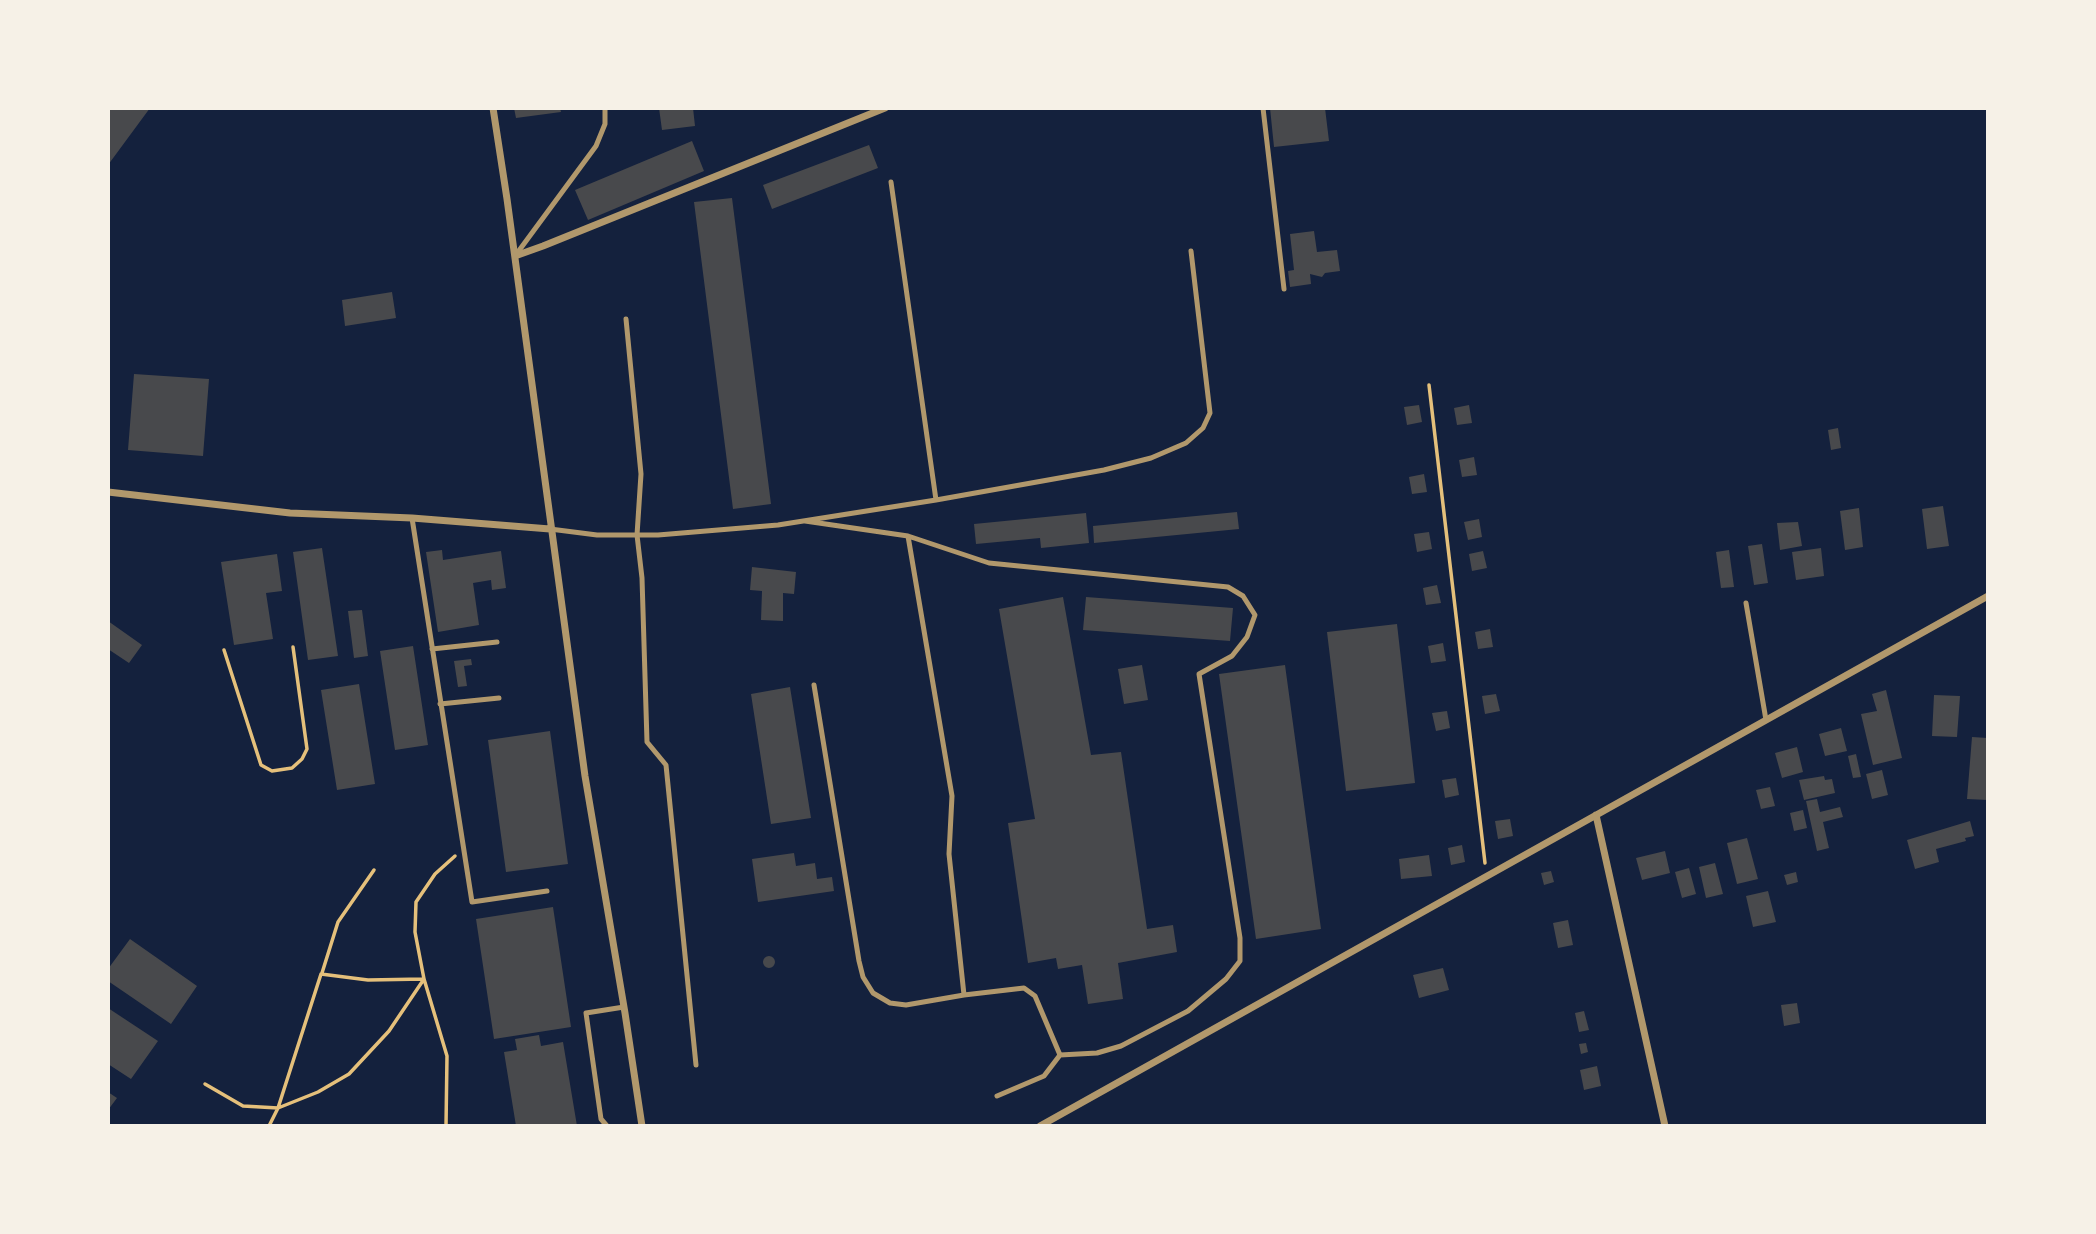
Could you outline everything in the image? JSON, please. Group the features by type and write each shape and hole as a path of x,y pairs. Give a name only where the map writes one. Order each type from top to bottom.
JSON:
{"street":[{"path":"493,108 585,776 641,1125"},
{"path":"515,256 885,108"},
{"path":"108,492 290,513 412,518 551,529"},
{"path":"1040,1125 1987,596"},
{"path":"1596,815 1665,1125"}],"lane":[{"path":"515,256 596,146 605,124 604,108"},
{"path":"1263,108 1284,289"},
{"path":"891,182 936,500"},
{"path":"551,529 597,535 658,535 806,521 1104,470 1151,458 1186,443 1203,428 1210,413 1191,251"},
{"path":"626,319 641,474 637,535 642,578 647,742 666,765 696,1065"},
{"path":"412,518 472,902 547,891"},
{"path":"806,521 908,536 989,563 1228,587 1243,596 1255,615 1247,637 1231,656 1199,674 1240,939 1240,961 1226,979 1188,1011 1121,1046 1097,1052 1060,1055 1044,1076 997,1096"},
{"path":"908,536 952,796 949,854 964,995"},
{"path":"1746,603 1766,720"},
{"path":"432,649 497,642"},
{"path":"814,685 859,961 863,977 873,993 890,1003 906,1005 1024,988 1035,996 1060,1055"},
{"path":"440,705 499,698"},
{"path":"607,1125 601,1118 586,1013 624,1007"}],"path":[{"path":"1429,385 1486,876"},
{"path":"224,650 261,765 272,771 292,768 302,759 307,749 293,647"},
{"path":"446,1125 447,1056 424,979 415,932 416,902 435,874 463,849"},
{"path":"269,1125 278,1108 338,922 374,870"},
{"path":"321,974 368,980 424,979"},
{"path":"205,1084 243,1106 278,1108 318,1092 349,1074 388,1031 424,979"}],"building":[{"path":"108,108 150,108 108,165"},
{"path":"514,108 560,108 561,112 516,118"},
{"path":"659,108 693,108 695,126 662,130"},
{"path":"1270,108 1325,108 1329,141 1274,147"},
{"path":"692,141 704,171 588,220 575,190"},
{"path":"869,145 878,168 772,209 763,185"},
{"path":"732,198 771,504 733,509 694,202"},
{"path":"1314,231 1317,252 1337,250 1340,271 1325,273 1322,277 1310,274 1311,284 1290,287 1288,271 1294,270 1290,234"},
{"path":"392,292 396,318 345,326 342,300"},
{"path":"134,374 209,379 203,456 128,450"},
{"path":"1419,405 1422,422 1407,425 1404,407"},
{"path":"1469,405 1472,423 1457,425 1454,408"},
{"path":"1838,428 1841,448 1831,450 1828,430"},
{"path":"1474,457 1477,475 1462,477 1459,460"},
{"path":"1424,474 1427,492 1412,494 1409,477"},
{"path":"1943,506 1949,546 1927,549 1922,509"},
{"path":"1859,508 1863,547 1845,550 1840,511"},
{"path":"1237,512 1239,529 1094,543 1093,526"},
{"path":"1086,513 1089,543 1041,548 1040,538 976,544 974,524"},
{"path":"1479,519 1482,537 1468,540 1464,522"},
{"path":"1798,522 1802,546 1780,550 1777,523"},
{"path":"1429,532 1432,549 1417,552 1414,534"},
{"path":"1762,544 1768,583 1754,585 1748,546"},
{"path":"322,548 338,656 308,660 293,552"},
{"path":"1821,548 1824,576 1796,580 1792,552"},
{"path":"442,550 443,560 501,551 506,588 492,590 491,580 473,583 479,625 438,632 426,552"},
{"path":"1729,550 1734,587 1721,588 1716,552"},
{"path":"1483,551 1487,568 1472,571 1469,554"},
{"path":"277,554 282,591 266,593 273,639 234,645 221,562"},
{"path":"752,567 796,572 794,594 783,593 783,621 761,620 762,591 750,590"},
{"path":"1437,585 1441,603 1426,605 1423,588"},
{"path":"1063,597 1091,755 1121,752 1147,929 1173,925 1177,952 1118,963 1123,999 1088,1004 1082,965 1058,969 1056,958 1028,963 1008,823 1035,819 999,609"},
{"path":"1086,597 1233,608 1230,641 1083,630"},
{"path":"362,610 368,656 354,658 348,611"},
{"path":"108,621 142,645 129,663 108,649"},
{"path":"1397,624 1415,783 1346,791 1327,632"},
{"path":"1490,629 1493,647 1478,649 1475,632"},
{"path":"1443,643 1446,661 1431,663 1428,646"},
{"path":"413,646 428,745 395,750 380,651"},
{"path":"471,659 472,665 464,666 467,686 458,687 454,661"},
{"path":"1142,665 1148,700 1124,704 1118,669"},
{"path":"1285,665 1321,929 1256,939 1219,674"},
{"path":"359,684 375,784 337,790 321,690"},
{"path":"790,687 811,818 771,824 751,694"},
{"path":"1886,690 1902,758 1873,765 1861,714 1877,711 1872,694"},
{"path":"1496,694 1500,711 1485,714 1482,696"},
{"path":"1934,695 1960,696 1957,737 1932,736"},
{"path":"1447,711 1450,728 1436,731 1432,713"},
{"path":"1841,728 1847,751 1825,756 1819,734"},
{"path":"550,731 568,864 506,872 488,740"},
{"path":"1972,737 1988,738 1988,800 1967,799"},
{"path":"1797,747 1803,772 1782,778 1775,753"},
{"path":"1856,754 1861,777 1853,778 1848,756"},
{"path":"1882,770 1888,795 1872,799 1866,774"},
{"path":"1824,776 1825,780 1832,779 1835,793 1804,800 1799,780"},
{"path":"1456,778 1459,795 1445,798 1442,780"},
{"path":"1770,787 1775,806 1761,809 1756,790"},
{"path":"1817,799 1820,812 1840,807 1843,817 1823,822 1829,848 1817,851 1806,801"},
{"path":"1803,810 1807,828 1794,831 1790,813"},
{"path":"1510,819 1513,836 1498,839 1495,821"},
{"path":"1970,821 1974,836 1965,838 1966,841 1936,849 1939,862 1915,869 1907,840"},
{"path":"1747,838 1758,879 1737,884 1727,843"},
{"path":"1462,845 1465,862 1451,865 1448,848"},
{"path":"1665,851 1670,873 1642,880 1636,858"},
{"path":"794,853 796,866 815,863 817,879 832,877 834,891 758,902 752,859"},
{"path":"1429,855 1432,876 1401,879 1399,859"},
{"path":"1715,863 1723,894 1706,898 1699,867"},
{"path":"1689,868 1696,894 1682,898 1675,872"},
{"path":"1551,871 1554,882 1544,885 1541,873"},
{"path":"1796,872 1798,882 1787,885 1784,875"},
{"path":"1768,891 1776,922 1753,927 1746,896"},
{"path":"553,907 571,1027 494,1039 476,919"},
{"path":"1568,920 1573,945 1558,948 1553,923"},
{"path":"130,939 197,986 171,1024 108,981 108,969"},
{"path":"769,956 775,962 769,968 763,962"},
{"path":"1443,968 1449,990 1419,998 1413,975"},
{"path":"1797,1003 1800,1023 1784,1026 1781,1005"},
{"path":"108,1008 158,1041 131,1079 108,1064"},
{"path":"1584,1011 1589,1030 1579,1032 1575,1013"},
{"path":"539,1035 541,1046 563,1042 577,1126 516,1126 504,1052 517,1050 515,1039"},
{"path":"1586,1043 1588,1052 1581,1054 1579,1044"},
{"path":"1597,1066 1601,1086 1584,1090 1580,1070"},
{"path":"108,1092 117,1098 108,1110"}]}
